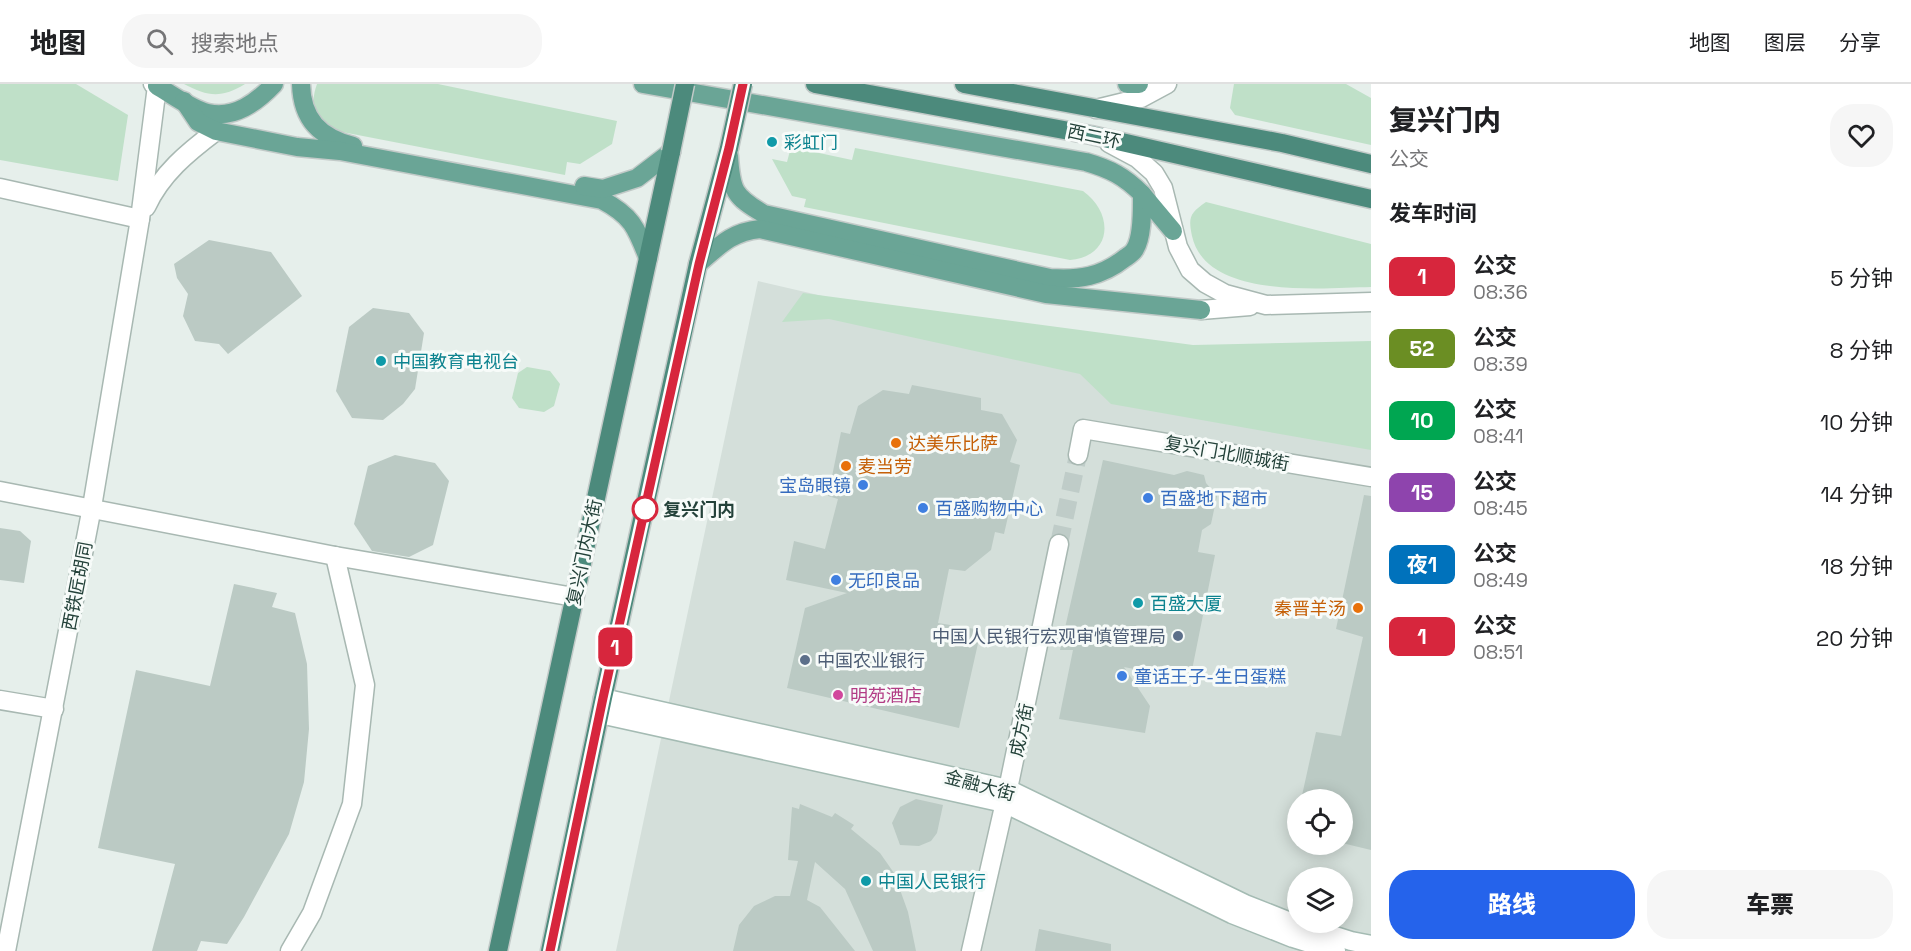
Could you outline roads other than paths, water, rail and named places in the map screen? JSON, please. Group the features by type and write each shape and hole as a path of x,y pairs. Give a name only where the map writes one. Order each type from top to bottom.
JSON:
{"highway":[{"name":"复兴门内大街","path":"498,951 685,84"},
{"path":"550,951 601,706 699,264 743,84"},
{"name":"西二环","path":"815,84 1091,135 1371,199"},
{"name":"西二环","path":"964,84 1282,143 1371,164"}],"main road":[{"path":"155,85 207,113 235,112 256,102 274,84"},
{"path":"301,84 305,109 317,128 334,141 353,146 603,189 637,178 671,152"},
{"path":"643,84 1086,162 1109,169 1130,182 1173,231"},
{"path":"1127,84 1139,84"},
{"path":"184,101 198,122 216,131 297,147 340,151 602,200 621,210 636,228 648,258"},
{"path":"729,148 730,182 744,203 764,214 1050,278 1073,279 1094,275 1113,267 1135,250 1141,223 1142,194"},
{"path":"699,264 723,242 743,231 760,230 1046,294 1201,310"}],"street":[{"path":"1095,109 1141,98 1167,84"},
{"path":"140,219 155,85"},
{"path":"140,219 151,195 164,178 188,153 216,131"},
{"path":"1091,135 1126,151 1154,173 1163,188 1173,231 1190,270 1205,283 1225,294 1266,305"},
{"path":"0,188 140,219"},
{"name":"西铁匠胡同","path":"6,951 92,507 140,219"},
{"path":"1201,310 1266,305 1371,302"},
{"name":"复兴门北顺城街","path":"1078,455 1083,429 1371,477"},
{"path":"0,491 92,507 335,556 574,597"},
{"name":"成方街","path":"971,951 1059,544"},
{"path":"290,951 312,913 352,804 365,685 335,556"},
{"path":"0,700 54,709"},
{"path":"601,706 1006,796 1232,914 1293,938 1336,951"},
{"name":"金融大街","path":"1006,796 1245,904 1288,921 1371,945"}],"tunnel":[{"path":"1059,544 1078,455"}],"place":[{"name":"彩虹门","path":"772,142"},
{"name":"中国教育电视台","path":"381,361"},
{"name":"达美乐比萨","path":"896,443"},
{"name":"麦当劳","path":"846,466"},
{"name":"宝岛眼镜","path":"863,485"},
{"name":"百盛地下超市","path":"1148,498"},
{"name":"百盛购物中心","path":"923,508"},
{"name":"复兴门内","path":"645,509"},
{"name":"无印良品","path":"836,580"},
{"name":"百盛大厦","path":"1138,603"},
{"name":"秦晋羊汤","path":"1358,608"},
{"name":"中国人民银行宏观审慎管理局","path":"1178,636"},
{"name":"中国农业银行","path":"805,660"},
{"name":"童话王子-生日蛋糕","path":"1122,676"},
{"name":"明苑酒店","path":"838,695"},
{"name":"中国人民银行","path":"866,881"}]}
